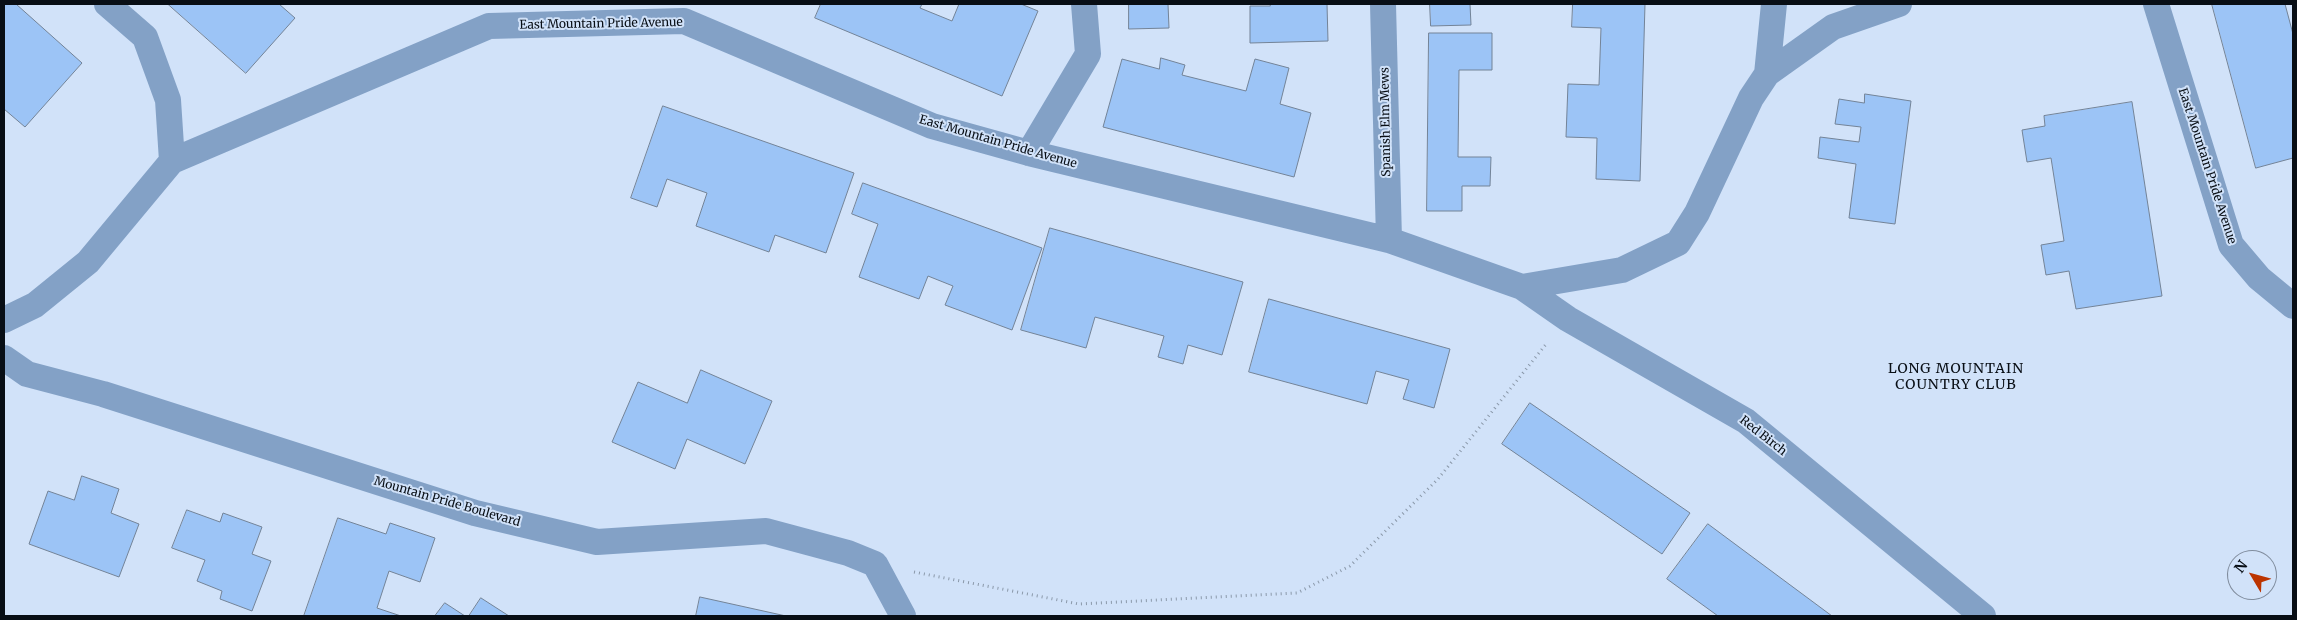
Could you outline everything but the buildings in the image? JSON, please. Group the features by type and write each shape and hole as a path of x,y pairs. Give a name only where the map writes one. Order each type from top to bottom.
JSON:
{"street":[{"path":"107,4 145,37 168,100 172,161"},
{"path":"1029,153 1088,54 1084,4"},
{"name":"Spanish Elm Mews","path":"1383,4 1389,240"},
{"path":"1767,74 1774,4"},
{"name":"East Mountain Pride Avenue","path":"4,320 35,305 88,262 172,161 486,15 683,12 932,126 1029,153 1389,240 1522,287 1622,270 1678,244 1698,213 1751,98 1767,74 1833,28 1899,4"},
{"name":"East Mountain Pride Avenue","path":"2156,4 2231,245 2259,278 2293,306"},
{"name":"Red Birch","path":"1522,287 1568,319 1746,420 1983,616"},
{"name":"Mountain Pride Boulevard","path":"4,358 27,374 103,394 476,513 597,542 766,531 848,553 874,564"},
{"path":"874,564 902,616"}],"path":[{"path":"874,564 1079,604 1297,593 1350,566 1438,479 1535,357 1568,319"}],"district":[{"name":"LONG MOUNTAIN COUNTRY CLUB","path":"1956,378"}]}
